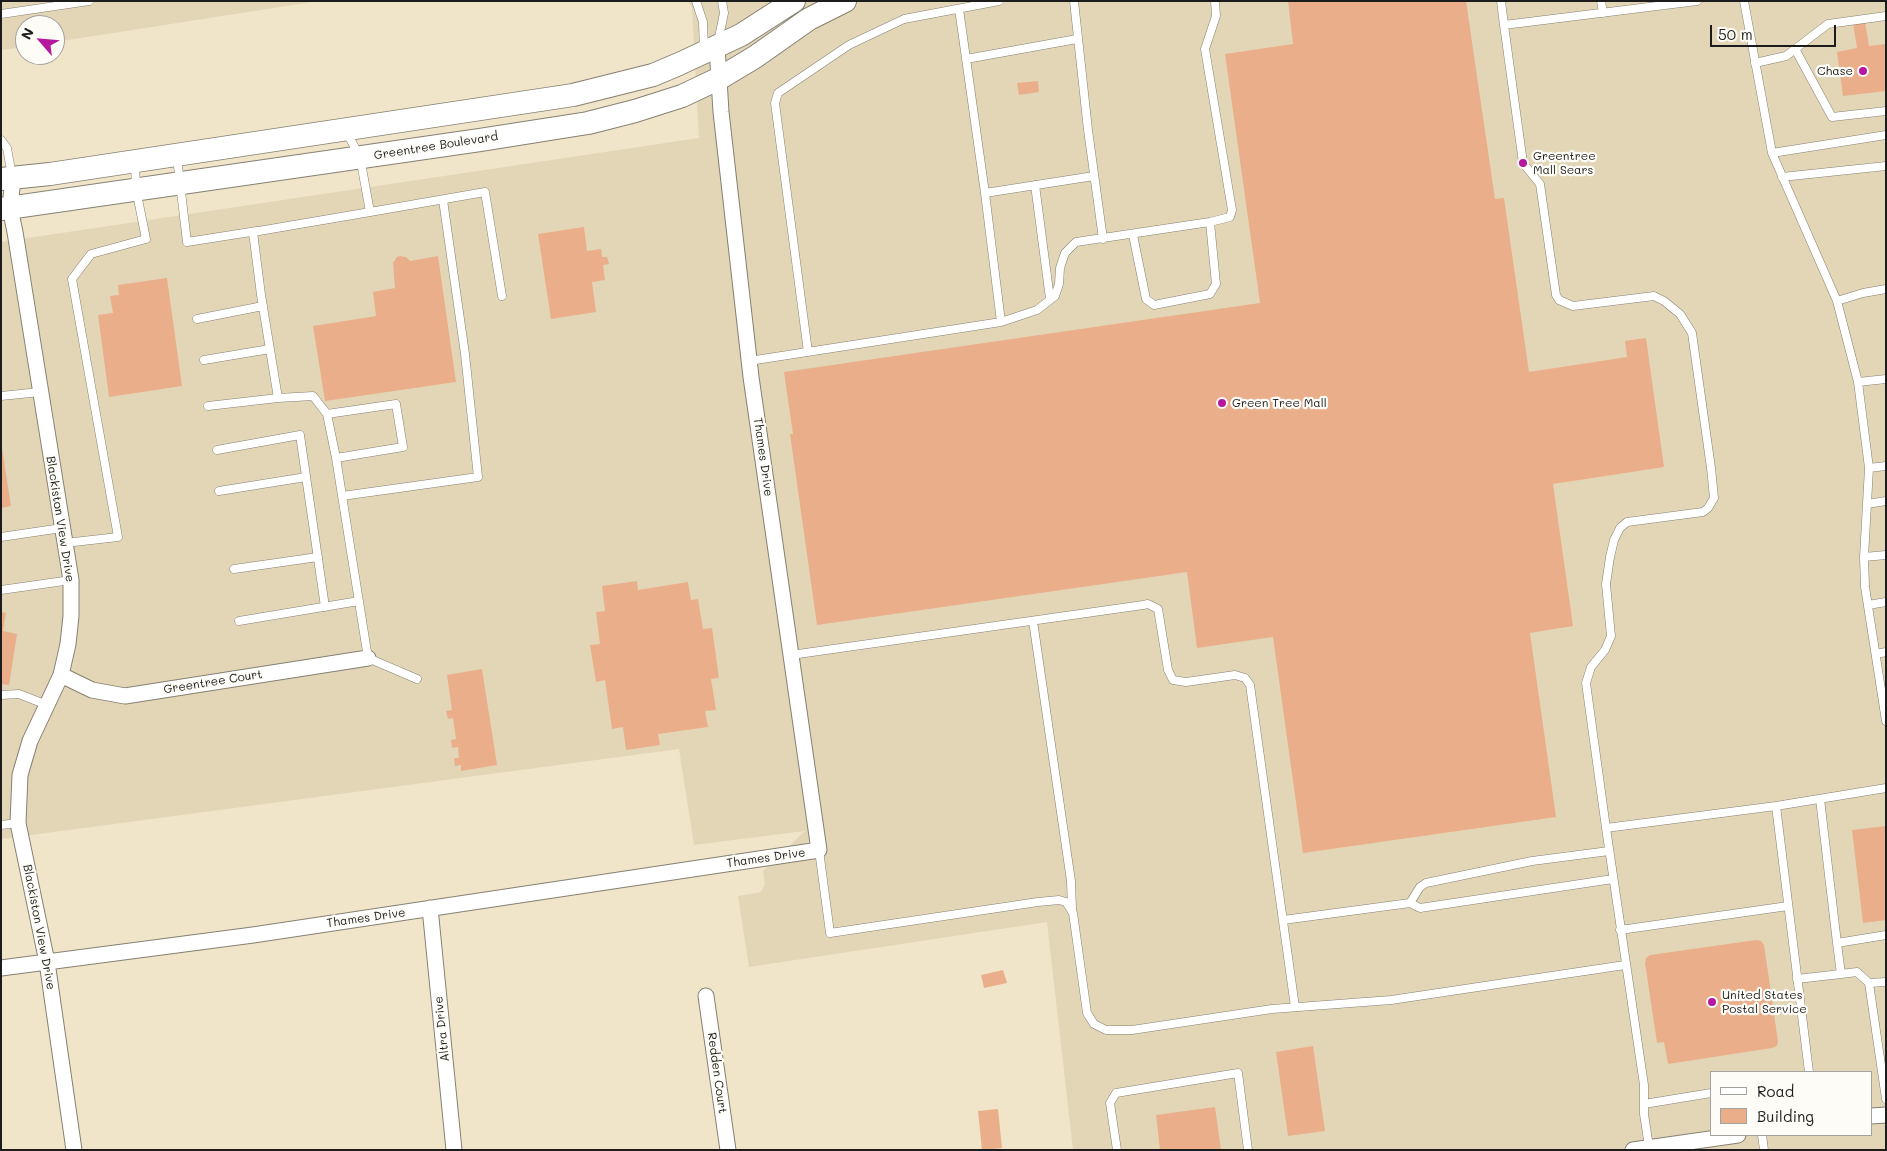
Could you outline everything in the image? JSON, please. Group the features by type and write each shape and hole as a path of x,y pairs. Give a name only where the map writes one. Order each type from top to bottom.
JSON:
{"main road":[{"path":"7,178 50,174 573,96 653,75 741,35 794,1"},
{"name":"Greentree Boulevard","path":"5,209 136,188 588,123 682,96 720,78 755,57 809,20 845,1"}],"street":[{"name":"Thames Drive","path":"1,968 253,935 819,850 749,361 721,112 720,78 710,50"},
{"name":"Blackiston View Drive","path":"7,178 5,209 15,232 70,580 71,616 68,644 61,676 30,741 20,775 18,823 47,962 74,1150"},
{"name":"Greentree Court","path":"61,676 92,690 126,696 368,658"},
{"name":"Altra Drive","path":"430,908 454,1150"},
{"name":"Redden Court","path":"706,996 728,1150"},
{"path":"1872,1116 1886,1115"},
{"path":"1633,1150 1648,1147 1690,1146 1734,1136"}],"lane":[{"path":"1,14 88,1"},
{"path":"696,1 710,50"},
{"path":"710,50 724,13 722,1"},
{"path":"808,352 775,103 778,93 849,45 904,19 999,1"},
{"path":"1074,1 1077,39 1103,238"},
{"path":"749,361 1001,322 1037,310 1054,296 1059,284 1060,268 1065,253 1076,242 1210,222 1230,217 1232,210 1205,49 1216,16 1215,1"},
{"path":"1501,1 1523,163 1540,184 1556,295 1563,302 1573,306 1654,296 1680,314 1692,333 1711,468 1714,498 1712,504 1703,512 1627,522 1620,528 1614,540 1606,584 1611,636 1605,650 1591,667 1586,683 1612,879 1644,1085 1648,1147"},
{"path":"1601,1 1603,13"},
{"path":"1504,25 1603,13 1646,4 1697,1"},
{"path":"1744,1 1772,154 1837,301 1858,382 1869,468 1864,557 1865,587 1886,721"},
{"path":"958,9 985,193 1001,322"},
{"path":"1755,63 1786,56 1828,24 1886,16"},
{"path":"966,59 1077,39"},
{"path":"1795,49 1832,117 1886,111"},
{"path":"345,129 360,157 370,212"},
{"path":"1772,154 1886,136"},
{"path":"1,140 7,148 7,178"},
{"path":"177,154 187,242 257,232 485,192 502,296"},
{"path":"65,543 118,537 72,279 92,254 146,239 136,188 135,161"},
{"path":"1782,177 1886,166"},
{"path":"985,193 1094,176"},
{"path":"1036,185 1050,300"},
{"path":"342,496 478,477 465,354 443,200"},
{"path":"1132,234 1146,299 1154,305 1210,294 1216,284 1210,222"},
{"path":"257,232 253,232 278,398"},
{"path":"1837,301 1863,292 1886,289"},
{"path":"197,318 263,306"},
{"path":"204,360 270,349"},
{"path":"1858,382 1886,379"},
{"path":"1,396 40,392"},
{"path":"208,406 313,396 327,414 336,458 368,658 417,679"},
{"path":"327,414 396,404 403,447 336,458"},
{"path":"217,450 300,436 325,607"},
{"path":"1869,468 1886,466"},
{"path":"219,491 306,477"},
{"path":"1867,504 1886,501"},
{"path":"1,537 62,528"},
{"path":"1864,557 1886,555"},
{"path":"234,569 318,556"},
{"path":"1,590 70,580"},
{"path":"239,621 359,601"},
{"path":"1868,604 1886,602"},
{"path":"791,656 1148,604 1158,609 1168,670 1173,680 1186,682 1235,675 1248,681 1265,788 1295,1007"},
{"path":"1033,621 1087,1013 1094,1024 1106,1030 1132,1030 1295,1007 1391,1000 1625,966"},
{"path":"1876,654 1886,652"},
{"path":"1,696 19,694 47,706"},
{"path":"1606,828 1776,806 1886,788"},
{"path":"1820,799 1841,974"},
{"path":"1776,806 1808,1071"},
{"path":"1,825 18,823"},
{"path":"819,850 830,933 1059,900 1066,902 1073,913"},
{"path":"1410,903 1420,886 1426,883 1532,861 1609,851"},
{"path":"1283,920 1410,903 1420,908 1612,879"},
{"path":"1620,930 1788,906"},
{"path":"1837,943 1886,935"},
{"path":"1797,979 1857,972 1869,983 1886,1099"},
{"path":"1869,983 1886,982"},
{"path":"1117,1150 1110,1103 1116,1093 1238,1073 1248,1150"},
{"path":"1644,1104 1710,1093"},
{"path":"1762,1136 1764,1150"}],"shaded area":[{"path":"1,1 319,1 65,40 65,15 15,15 15,48 1,50"},
{"path":"688,1 1886,1 1886,1150 1073,1150 1047,922 749,967 738,896 761,892 765,884 763,871 805,831 694,845 679,749 1,839 1,242 699,138 692,8"}],"building":[{"name":"Green Tree Mall","path":"1288,1 1466,1 1495,199 1504,198 1529,372 1627,357 1625,341 1646,338 1664,467 1553,484 1573,626 1530,633 1556,817 1303,853 1273,637 1197,648 1187,572 817,625 790,434 793,434 784,372 1260,303 1225,54 1293,44"},
{"name":"Chase","path":"1865,22 1869,46 1886,44 1886,91 1843,96 1837,52 1857,48 1853,24"},
{"path":"1038,81 1039,92 1019,95 1017,83"},
{"path":"584,227 587,251 601,249 602,257 607,257 609,264 603,265 605,280 592,282 596,312 551,319 538,234"},
{"path":"400,256 406,257 410,261 438,256 456,382 325,401 313,326 376,316 373,292 395,288 393,263"},
{"path":"167,278 182,386 109,397 98,315 113,313 110,296 119,295 118,285"},
{"path":"1,442 11,506 1,508"},
{"path":"637,581 638,590 688,582 691,600 698,599 703,629 712,628 719,678 711,679 716,710 705,711 708,727 658,734 660,745 626,750 623,727 612,729 605,680 596,682 590,645 600,644 596,612 605,611 602,586"},
{"path":"1,612 6,613 3,631 17,634 9,685 1,684"},
{"path":"482,669 497,765 461,771 461,765 455,766 454,758 459,758 458,747 452,748 451,740 456,739 453,718 448,719 446,711 452,710 447,675"},
{"path":"1886,826 1886,920 1863,923 1852,830"},
{"name":"United States Postal Service","path":"1756,940 1761,941 1764,945 1778,1041 1777,1046 1668,1064 1664,1042 1657,1043 1645,963 1646,958 1650,955"},
{"path":"1003,970 1007,983 984,988 981,975"},
{"path":"1313,1046 1325,1131 1288,1136 1276,1052"},
{"path":"1215,1107 1221,1150 1160,1150 1156,1115"},
{"path":"998,1109 1002,1148 982,1150 978,1111"}],"place":[{"name":"Chase","path":"1863,71"},
{"name":"Greentree Mall Sears","path":"1523,163"},
{"name":"Green Tree Mall","path":"1222,403"},
{"name":"United States Postal Service","path":"1712,1002"}]}
